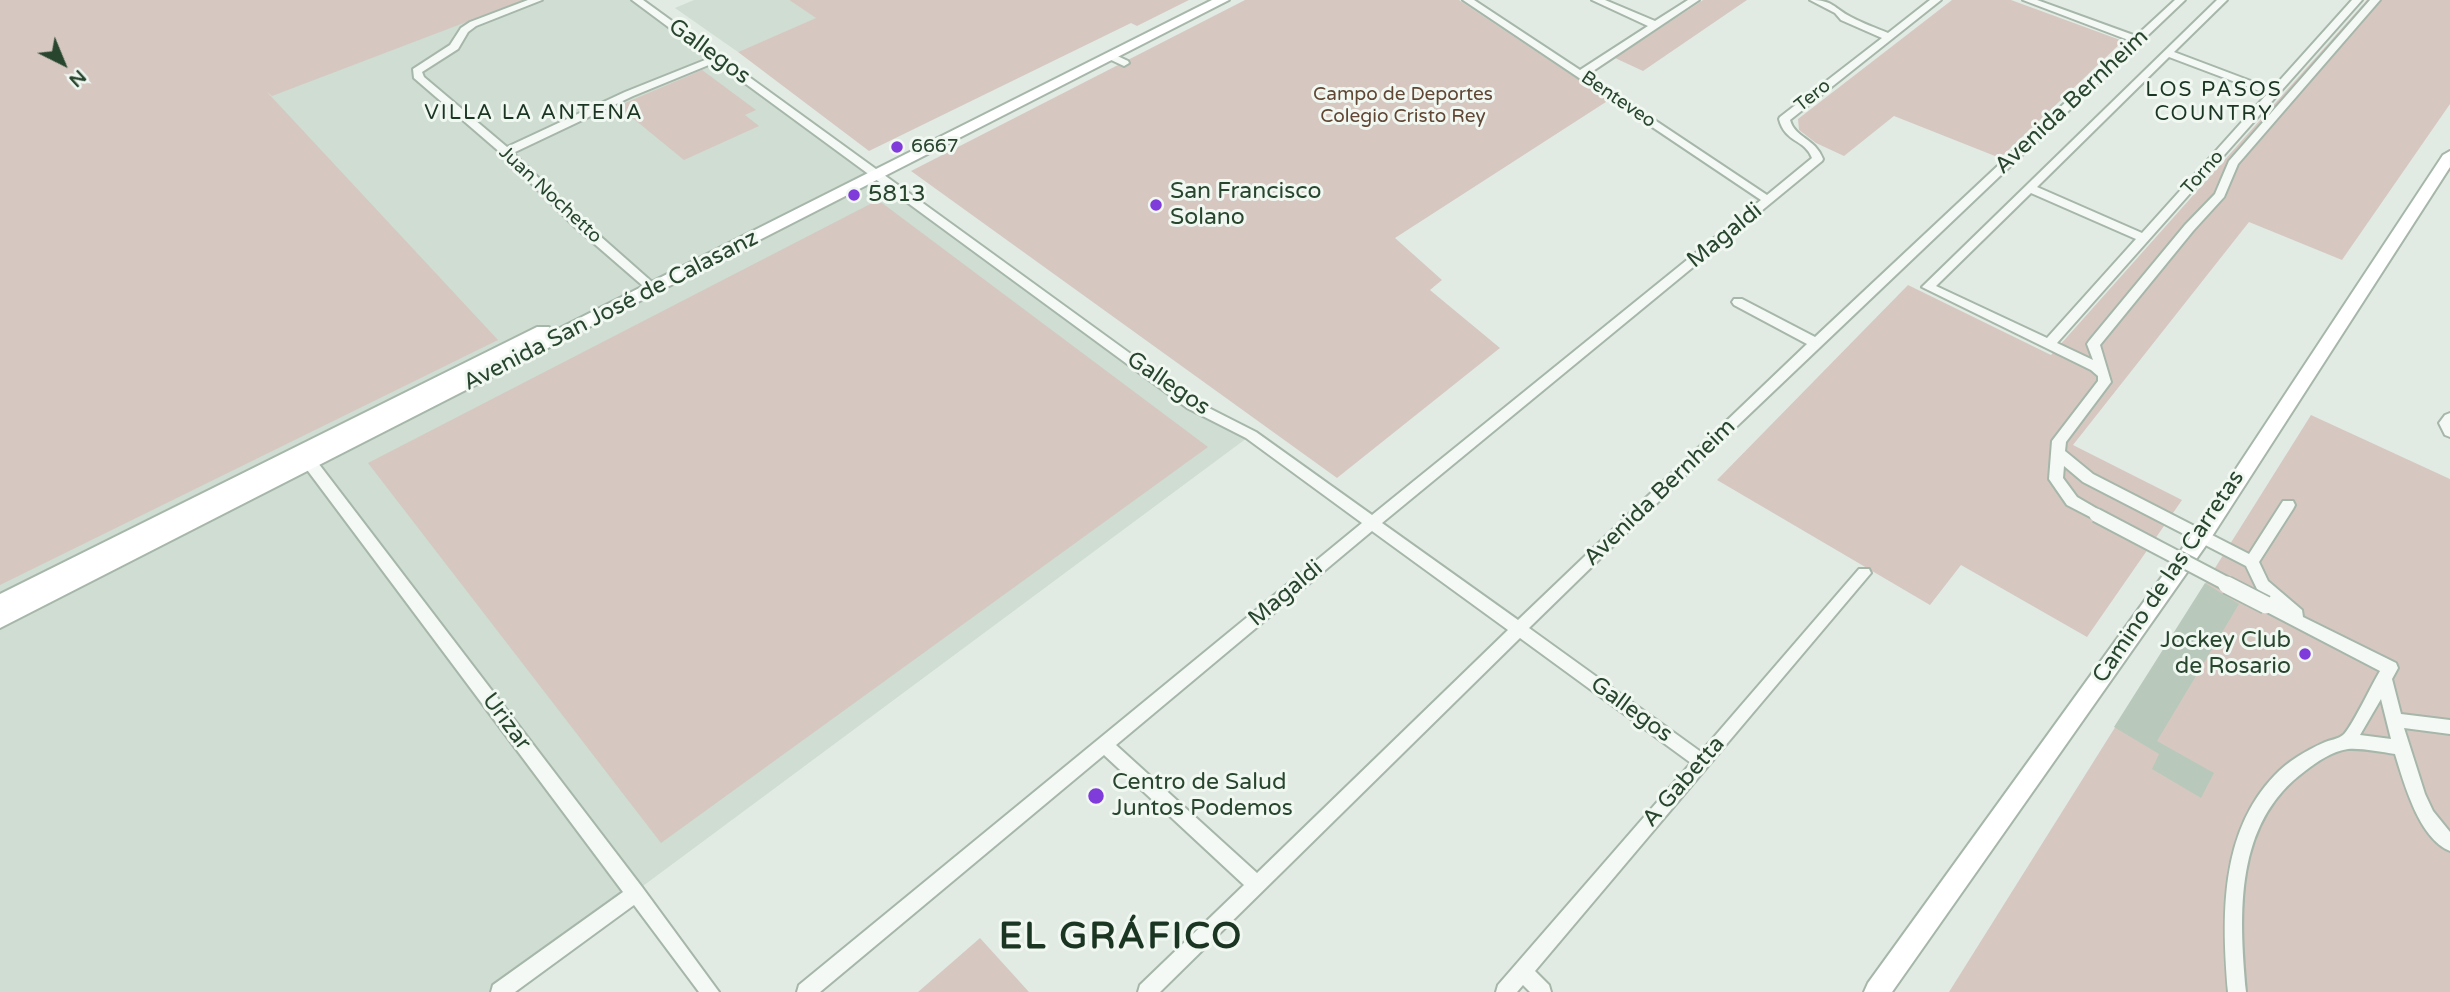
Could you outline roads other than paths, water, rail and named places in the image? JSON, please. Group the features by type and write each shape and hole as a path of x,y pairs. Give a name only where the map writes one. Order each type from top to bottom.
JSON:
{"main road":[{"name":"Avenida San José de Calasanz","path":"0,603 306,457 649,285 1200,0"},
{"name":"Avenida San José de Calasanz","path":"872,172 1117,60 1222,0"},
{"name":"Camino de las Carretas","path":"1877,992 2202,536 2450,155"},
{"name":"Avenida San José de Calasanz","path":"0,620 306,457"}],"street":[{"name":"Juan Nochetto","path":"537,0 473,24 464,30 454,47 417,71 419,78 506,152 571,216 649,285"},
{"name":"Gallegos","path":"638,0 1192,405 1251,435 1702,762"},
{"name":"Benteveo","path":"1468,0 1768,201"},
{"path":"1597,0 1655,26"},
{"path":"1580,75 1694,0"},
{"path":"1815,0 1838,11 1844,18 1889,37"},
{"name":"Tero","path":"1768,201 1818,159 1814,149 1787,130 1784,119 1936,0"},
{"path":"2028,0 2137,40"},
{"name":"Avenida Bernheim","path":"1147,992 1518,629 2180,0"},
{"path":"2104,374 2096,367 1928,287 2222,0"},
{"name":"Torno","path":"2048,345 2357,0"},
{"path":"2288,612 2266,605 2072,501 2056,479 2058,453 2060,441 2105,382 2093,344 2189,228 2220,195 2233,163 2375,0"},
{"path":"2168,53 2274,93"},
{"path":"506,152 629,94 718,58"},
{"path":"2029,188 2144,239"},
{"name":"Magaldi","path":"807,992 1372,523 1768,201"},
{"path":"1738,302 1816,343"},
{"path":"2450,418 2446,423 2450,432"},
{"path":"2058,453 2088,478 2252,562 2262,585 2288,612 2320,632 2390,668 2348,742"},
{"name":"Urizar","path":"306,457 710,992"},
{"path":"2252,562 2288,505"},
{"name":"A Gabetta","path":"1505,992 1864,573"},
{"path":"2384,678 2402,748 2428,822 2450,843"},
{"path":"2395,720 2450,727"},
{"path":"2237,992 2234,884 2247,831 2267,797 2292,768 2334,745 2348,742 2402,748"},
{"path":"1104,744 1257,885"},
{"path":"500,992 635,893"},
{"path":"1523,971 1542,992"}],"place":[{"name":"6667","path":"897,147"},
{"name":"5813","path":"854,195"},
{"name":"San Francisco Solano","path":"1156,205"},
{"name":"Jockey Club de Rosario","path":"2305,654"},
{"name":"Centro de Salud Juntos Podemos","path":"1096,796"}],"district":[{"name":"LOS PASOS COUNTRY","path":"2214,102"},
{"name":"VILLA LA ANTENA","path":"534,113"},
{"name":"EL GRÁFICO","path":"1121,938"}],"park label":[{"name":"Campo de Deportes Colegio Cristo Rey","path":"1403,106"}]}
